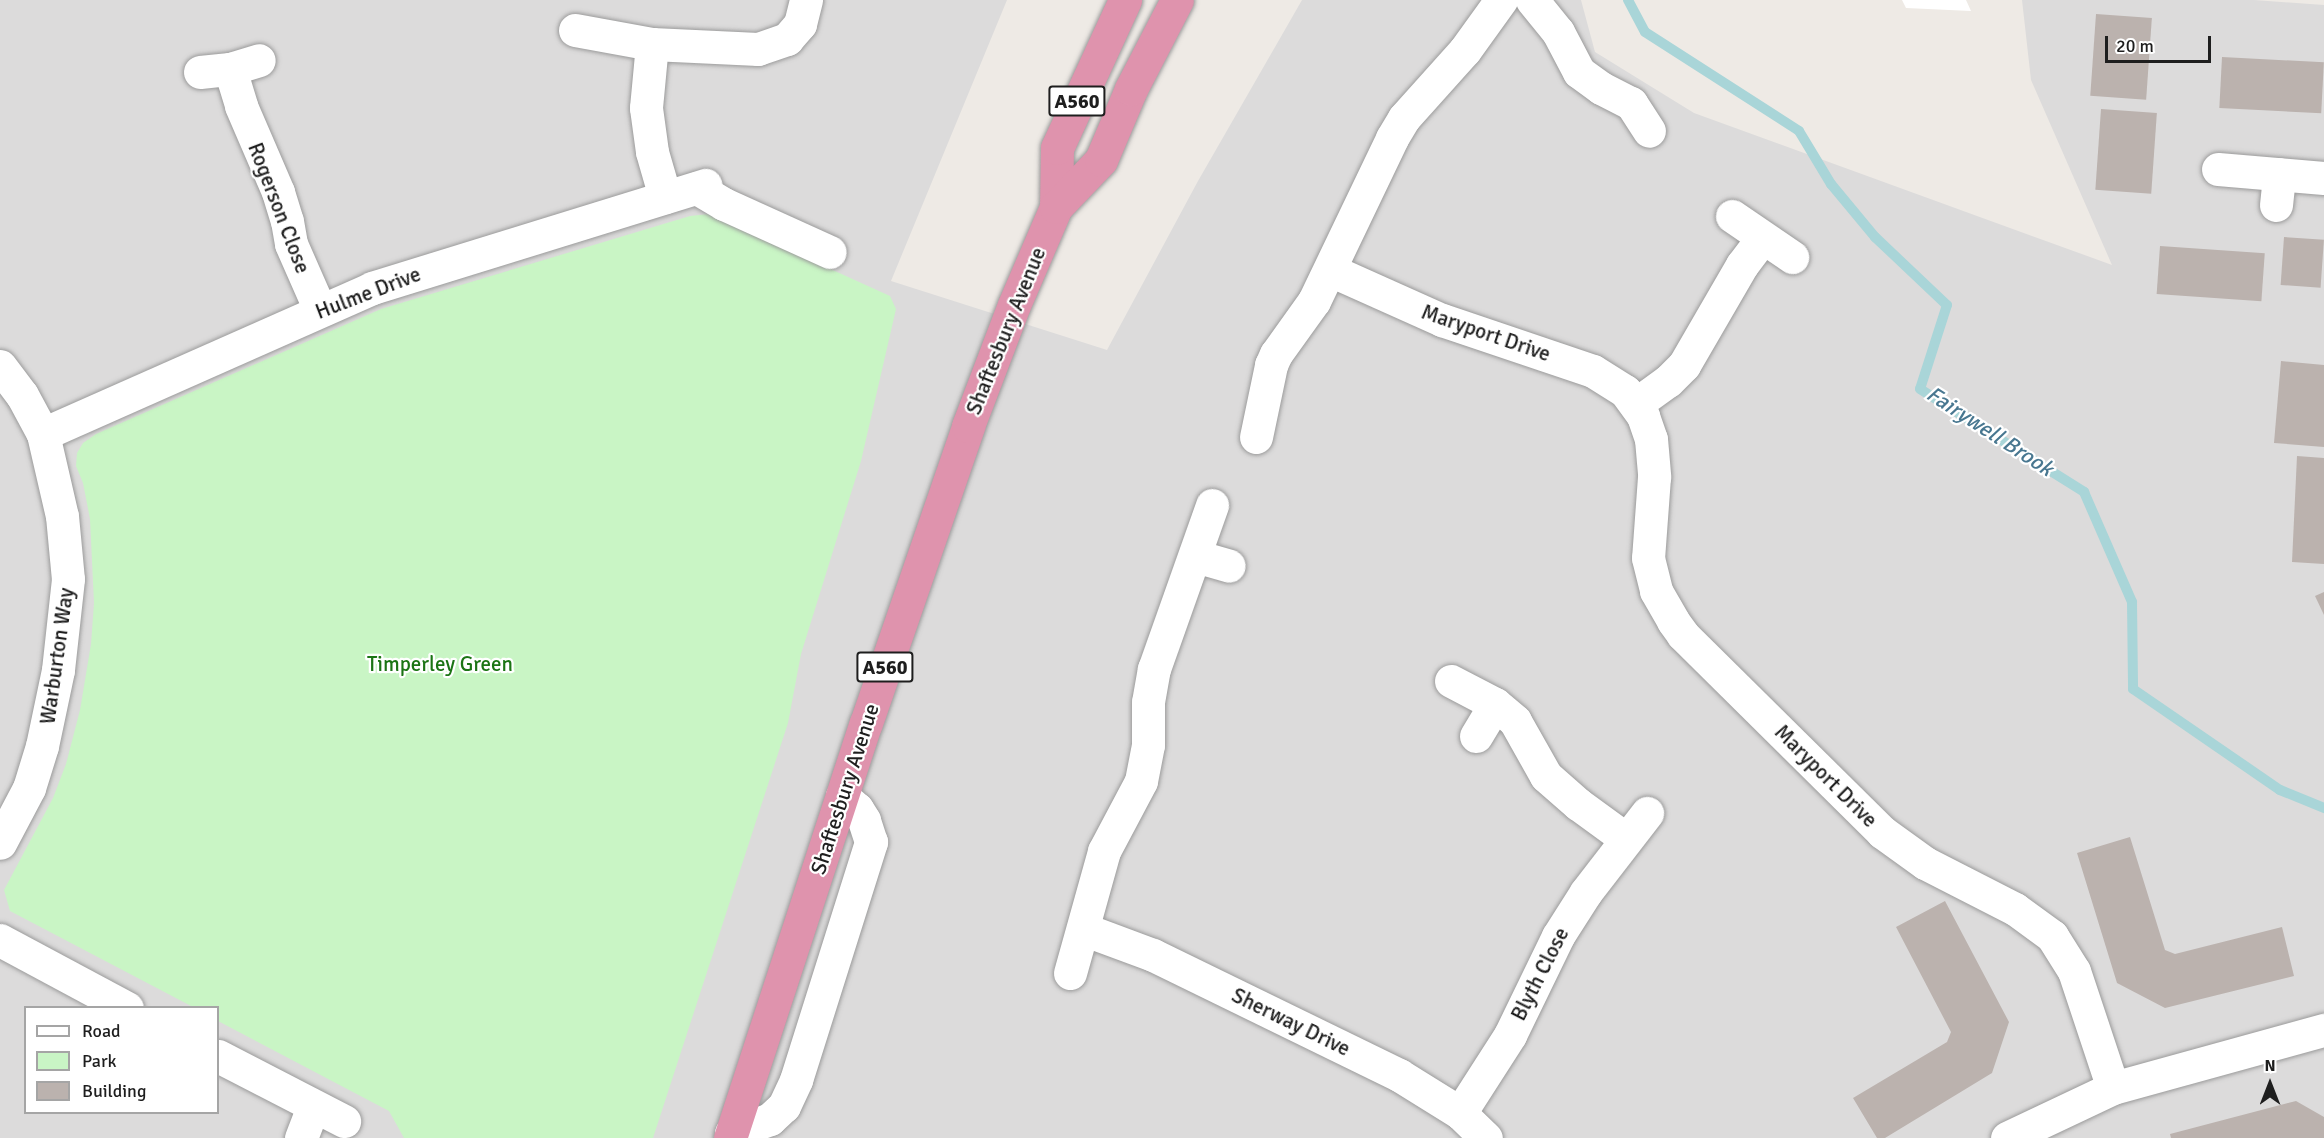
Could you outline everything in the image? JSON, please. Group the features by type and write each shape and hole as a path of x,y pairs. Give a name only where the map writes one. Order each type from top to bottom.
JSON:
{"highway":[{"name":"Shaftesbury Avenue","path":"1056,207 1057,148 1125,0"},
{"name":"Shaftesbury Avenue","path":"731,1136 842,796 968,426 1014,304 1056,207 1101,160 1131,89 1177,0"}],"street":[{"path":"575,30 652,44 758,49 787,39 800,24 806,0"},
{"path":"1256,437 1271,365 1287,337 1314,301 1392,138 1404,118 1465,50 1501,0"},
{"path":"1532,0 1558,32 1579,72 1601,88 1631,104 1649,130"},
{"path":"652,44 646,108 652,152 665,197"},
{"name":"Rogerson Close","path":"230,67 241,106 278,192 298,262 320,310"},
{"path":"2218,170 2277,190 2324,178"},
{"name":"Hulme Drive","path":"43,434 320,310 399,278 701,186 724,204 830,252"},
{"path":"1732,216 1792,257"},
{"path":"1636,404 1668,381 1684,365 1742,265 1762,238"},
{"name":"Maryport Drive","path":"1330,270 1442,321 1593,371 1625,391 1636,404 1647,427 1654,456 1648,558 1656,591 1673,621 1683,635 1882,832 1925,862 2037,923 2052,936 2074,971 2112,1088"},
{"name":"Warburton Way","path":"0,366 22,395 43,434 60,506 67,549 66,616 52,709 29,788 0,843"},
{"path":"1070,973 1104,851 1141,781 1148,745 1149,687 1181,585 1212,505"},
{"path":"1194,556 1229,566"},
{"path":"1451,681 1495,704 1515,721 1546,776 1557,788 1626,839"},
{"path":"1476,736 1495,704"},
{"path":"731,1136 770,1119 784,1106 800,1068 871,843 864,820 857,809 842,796"},
{"name":"Blyth Close","path":"1460,1113 1510,1035 1558,936 1647,813"},
{"name":"Sherway Drive","path":"1083,929 1153,955 1399,1075 1460,1113 1486,1138"},
{"path":"0,940 123,1006"},
{"path":"2007,1138 2112,1088 2324,1030"},
{"path":"219,1057 344,1122"},
{"path":"301,1138 313,1107"}],"shaded area":[{"path":"0,0 1007,0 891,281 1107,350 1198,181 1302,0 1581,0 1595,52 1694,113 2112,265 2031,80 2022,0 2254,0 2324,5 2324,1138 0,1138"}],"green space":[{"name":"Timperley Green","path":"709,214 890,296 896,309 861,461 801,654 788,723 653,1138 404,1138 389,1111 219,1022 219,1006 191,1006 10,911 4,890 53,798 66,764 80,710 91,644 94,603 90,519 83,483 76,466 77,453 83,443 96,434 381,309 690,216"}],"pier":[{"path":"1902,0 1966,0 1971,11 1906,8"}],"building":[{"path":"2096,14 2152,18 2146,100 2090,96"},
{"path":"2222,57 2324,62 2321,113 2219,108"},
{"path":"2101,109 2157,113 2151,194 2095,190"},
{"path":"2284,237 2324,240 2321,288 2281,285"},
{"path":"2160,246 2265,253 2261,301 2157,294"},
{"path":"2281,361 2324,365 2324,447 2274,443"},
{"path":"2297,456 2324,458 2324,564 2292,562"},
{"path":"2324,592 2324,615 2315,596"},
{"path":"2130,837 2165,950 2175,954 2282,927 2294,976 2165,1008 2117,983 2077,853"},
{"path":"1945,901 2009,1022 1992,1073 1885,1138 1877,1138 1853,1098 1947,1042 1951,1032 1896,927"},
{"path":"2296,1101 2324,1117 2324,1138 2171,1138 2170,1134"}],"waterway":[{"name":"Fairywell Brook","path":"1628,0 1645,32 1799,131 1831,184 1875,237 1947,305 1920,389 2084,492 2132,602 2133,689 2280,790 2324,808"}]}
